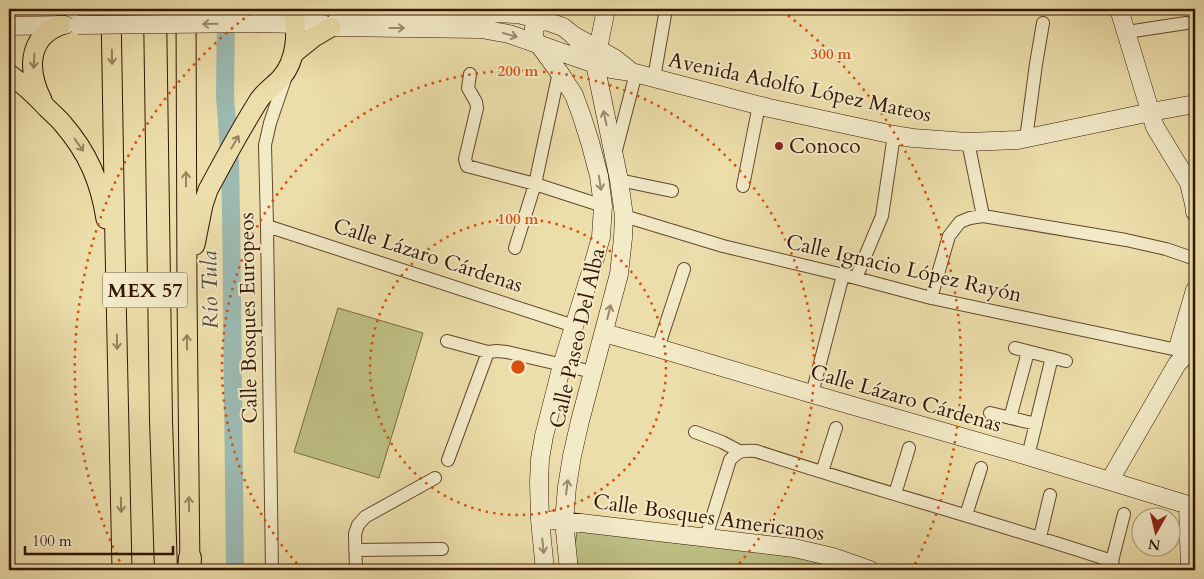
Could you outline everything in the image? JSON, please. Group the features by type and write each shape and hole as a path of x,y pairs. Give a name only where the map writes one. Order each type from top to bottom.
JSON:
{"highway":[{"name":"MEX 57","path":"141,9 151,570"},
{"name":"MEX 57","path":"155,9 161,420 166,570"}],"main road":[{"path":"111,9 122,570"},
{"path":"186,9 190,566"},
{"path":"597,57 606,9"},
{"path":"1119,9 1155,127 1189,183 1195,212"},
{"name":"Avenida Adolfo López Mateos","path":"307,18 329,16 518,14 546,21 563,28 611,69 634,73 759,105 913,138 968,142 1026,139 1195,104"},
{"path":"187,295 202,205 212,183 259,100 263,94 281,79 291,61 307,18"},
{"path":"291,61 314,37 307,18"},
{"path":"9,26 259,24 307,18 482,29 509,34 538,44"},
{"path":"538,44 534,38 534,28 536,24 546,21"},
{"path":"47,108 35,81 33,57 36,46 48,31 69,25"},
{"name":"Avenida Adolfo López Mateos","path":"538,44 597,57"},
{"name":"Calle Paseo Del Alba","path":"538,44 574,95 599,176 603,206 601,237 562,365 540,459 540,520 545,570"},
{"name":"Calle Paseo Del Alba","path":"569,570 564,520 572,456 619,274 623,238 624,216 619,180 597,57"},
{"path":"9,74 29,89 63,124 88,159 101,193 105,214 108,264 116,306"},
{"path":"593,265 604,263 613,265 618,269 619,274"},
{"path":"1185,355 1195,290"},
{"path":"1110,480 1185,355 1195,329"},
{"name":"Calle Lázaro Cárdenas","path":"604,333 1110,480 1192,506"},
{"path":"1190,570 1192,506"},
{"name":"Calle Bosques Americanos","path":"540,520 564,520 794,548 834,557 870,570"}],"street":[{"path":"654,78 666,9"},
{"path":"1026,139 1043,23"},
{"path":"1127,32 1186,23"},
{"name":"Calle Bosques Europeos","path":"272,570 266,139 291,61"},
{"path":"515,248 535,184 559,72"},
{"path":"614,158 634,73"},
{"path":"470,74 468,88 476,102 477,108 465,159 467,166 535,184 603,206"},
{"path":"742,186 759,105"},
{"path":"856,278 882,216 894,135"},
{"path":"968,142 983,216"},
{"path":"619,180 672,191"},
{"name":"Calle Ignacio López Rayón","path":"624,216 724,246 931,298 1185,355"},
{"path":"931,298 949,236 960,222 983,216 1126,240 1166,249 1195,259"},
{"name":"Calle Lázaro Cárdenas","path":"267,226 574,326"},
{"path":"658,348 684,269"},
{"path":"812,394 843,275"},
{"path":"446,341 488,352 507,352 593,372"},
{"path":"1015,348 1066,361"},
{"path":"448,460 488,352"},
{"path":"1010,418 1028,352"},
{"path":"1028,456 1052,357"},
{"path":"990,413 1036,424"},
{"path":"822,472 836,428"},
{"path":"695,432 722,442 739,451 756,450 822,472 1040,537 1113,565 1124,514"},
{"path":"895,494 910,448"},
{"path":"706,537 730,460 739,451"},
{"path":"966,515 981,468"},
{"path":"356,570 355,534 358,525 365,517 435,478"},
{"path":"1040,537 1050,495"},
{"path":"355,550 442,548"}],"green space":[{"path":"338,308 423,333 379,478 294,452"},
{"path":"578,526 706,537 870,570 571,570"}],"waterway":[{"name":"Río Tula","path":"226,9 225,96 230,163 235,570"}],"place":[{"name":"Conoco","path":"779,146"}]}
